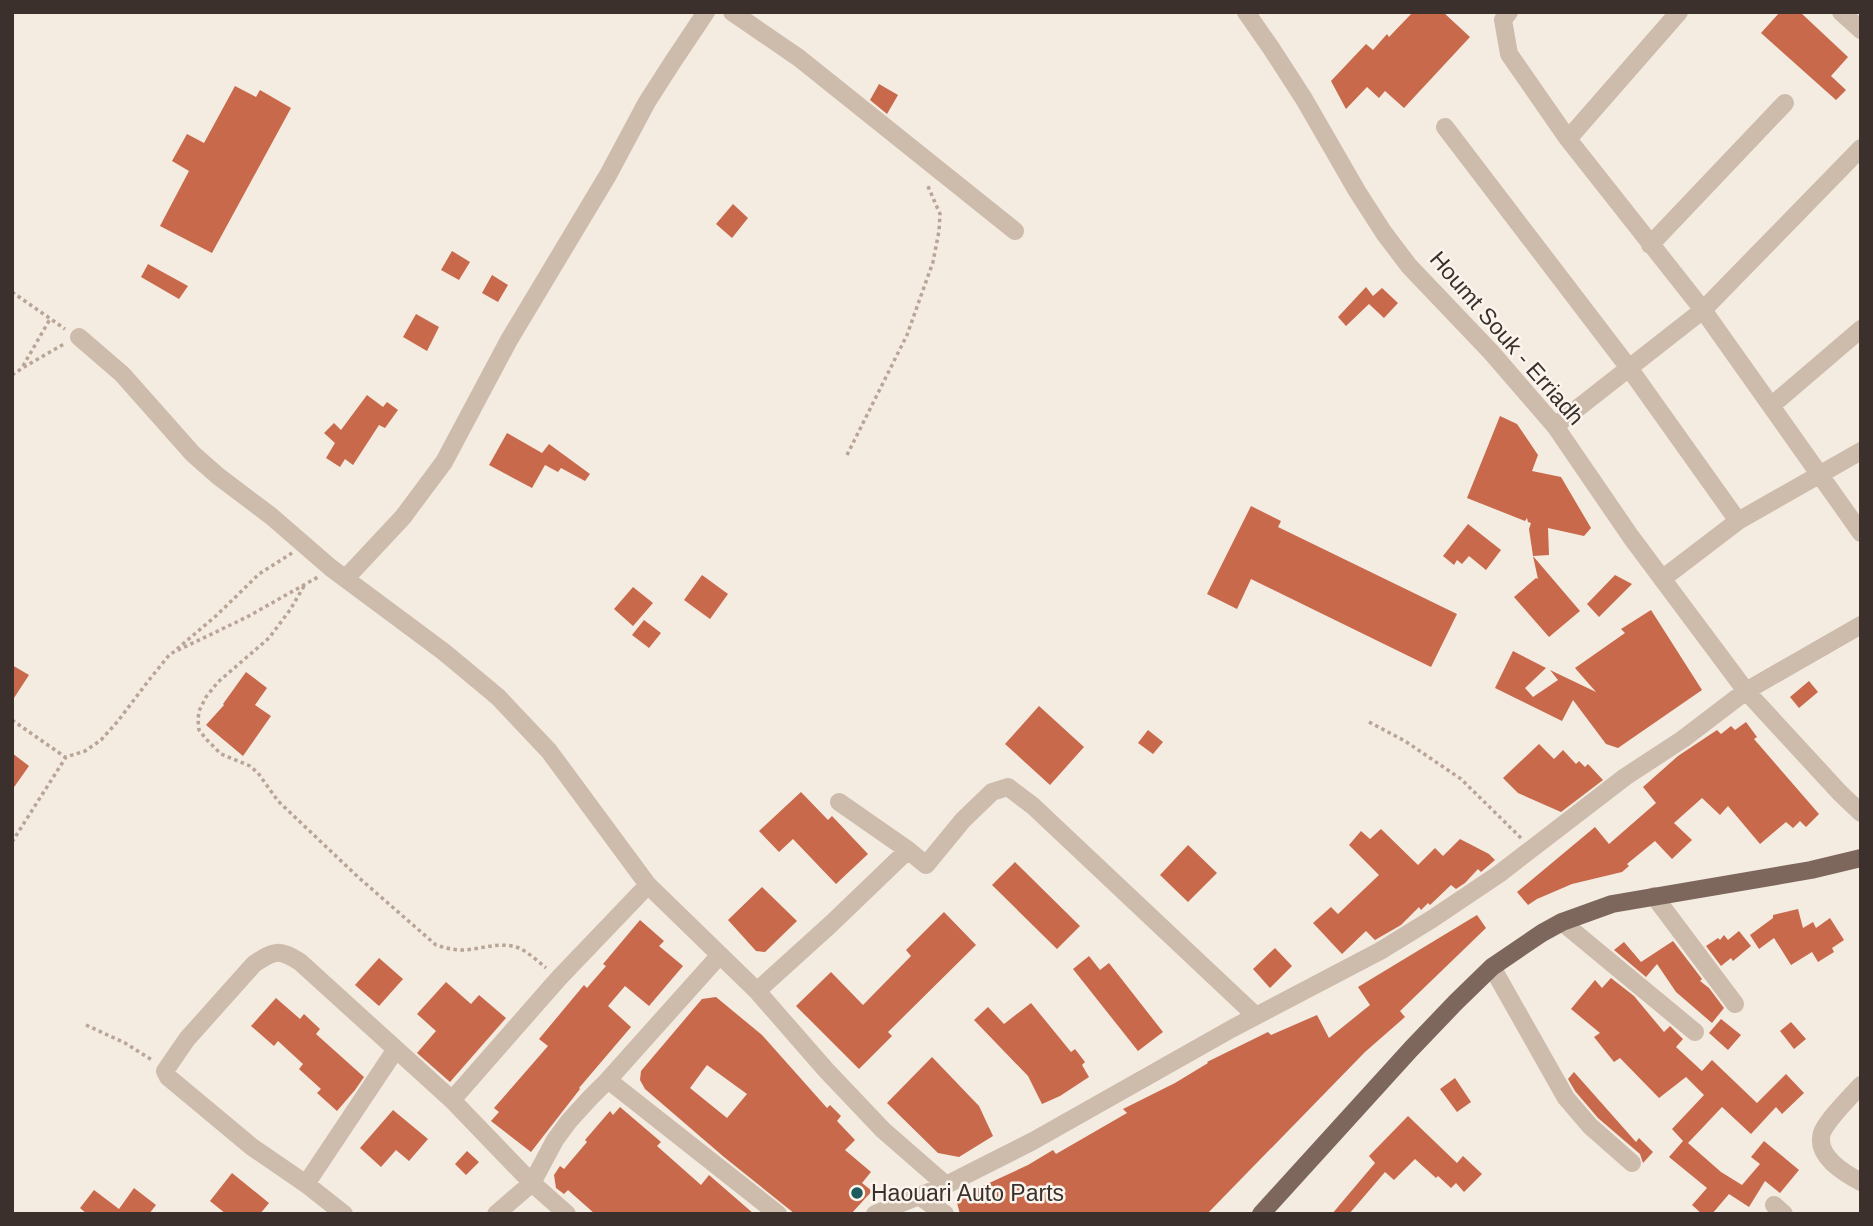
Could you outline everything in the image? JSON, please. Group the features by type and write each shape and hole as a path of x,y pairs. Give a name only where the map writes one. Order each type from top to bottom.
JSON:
{"main road":[{"path":"1261,1214 1411,1049 1492,967 1514,950 1562,922 1612,904 1811,870 1861,858"},
{"path":"1811,870 1861,870"}],"street":[{"path":"339,573 403,517 444,462 509,340 608,175 647,102 706,12"},
{"path":"732,12 808,65 1015,231"},
{"name":"Houmt Souk - Erriadh","path":"1246,12 1304,99 1357,191 1409,266 1492,352 1555,426 1631,537 1746,691 1860,813"},
{"path":"1509,12 1503,20 1508,54 1568,139 1703,310 1861,533"},
{"path":"1568,139 1679,12"},
{"path":"1841,12 1861,30"},
{"path":"1650,245 1785,103"},
{"path":"1445,127 1629,368 1738,521"},
{"path":"1555,426 1703,310 1861,148"},
{"path":"1771,406 1861,328"},
{"path":"79,337 122,374 193,454 218,476 498,697 549,751 648,885 757,991 851,1098 946,1185"},
{"path":"1662,579 1738,521 1861,451"},
{"path":"875,1214 946,1185 1033,1140 1256,1016 1380,951 1443,912 1532,849 1625,777 1746,691 1861,625"},
{"path":"839,802 926,865 963,820 992,792 1008,787 1033,806 1256,1016"},
{"path":"757,991 908,850"},
{"path":"452,1100 559,978 648,885"},
{"path":"1654,896 1735,1004"},
{"path":"1562,922 1695,1032"},
{"path":"344,1214 252,1147 168,1077 165,1071 187,1039 254,964 276,952 285,953 300,962 452,1100 532,1183 567,1214"},
{"path":"496,1214 532,1183 555,1140 569,1121 719,956"},
{"path":"1492,967 1566,1098 1590,1126 1632,1163"},
{"path":"306,1184 396,1049"},
{"path":"608,1080 778,1214"},
{"path":"1861,1085 1828,1123 1822,1133 1821,1145 1825,1155 1849,1176 1861,1182"},
{"path":"919,1196 944,1214"}],"path":[{"path":"848,455 907,335 933,262 940,214 926,181"},
{"path":"12,292 79,337"},
{"path":"21,368 50,320"},
{"path":"12,375 79,337"},
{"path":"12,842 66,757 85,751 101,740 170,654 259,574 306,546"},
{"path":"170,654 304,586 339,573"},
{"path":"304,586 270,638 218,682 206,697 199,711 199,730 222,754 250,766 258,773 278,801 358,877 436,945 463,950 505,945 517,948 559,978"},
{"path":"12,720 66,757"},
{"path":"1369,722 1405,741 1461,779 1532,849"},
{"path":"86,1025 140,1051 165,1071"}],"building":[{"path":"1413,12 1443,12 1470,37 1404,108 1385,91 1379,98 1367,87 1346,109 1331,81 1366,44 1373,50"},
{"path":"1780,12 1800,12 1848,57 1831,76 1846,90 1836,100 1761,33"},
{"path":"879,84 898,95 887,114 870,100"},
{"path":"235,86 256,97 260,90 291,108 212,253 160,226 189,171 172,161 187,134 204,143"},
{"path":"733,204 748,218 732,238 716,224"},
{"path":"452,251 470,262 459,280 441,270"},
{"path":"148,264 188,286 179,299 141,277"},
{"path":"492,275 508,285 498,302 482,293"},
{"path":"1366,287 1373,296 1382,288 1398,303 1384,318 1369,304 1346,326 1338,317"},
{"path":"416,314 439,327 427,351 403,337"},
{"path":"367,395 383,407 387,402 398,410 385,428 379,425 353,465 345,459 340,467 326,458 335,443 324,433 334,423 341,430"},
{"path":"1500,416 1517,424 1538,455 1532,471 1561,477 1591,528 1584,536 1548,528 1549,555 1533,556 1529,529 1531,523 1527,518 1525,521 1467,498"},
{"path":"507,433 542,453 549,444 590,474 585,481 561,468 558,472 545,465 532,488 489,465"},
{"path":"1251,506 1281,521 1278,527 1457,614 1431,667 1251,579 1237,609 1207,594"},
{"path":"1468,524 1501,550 1486,570 1469,556 1462,564 1457,560 1454,565 1443,556"},
{"path":"1533,556 1580,611 1549,637 1514,597 1538,579"},
{"path":"702,575 728,594 710,619 684,600"},
{"path":"1615,575 1632,584 1599,617 1587,604"},
{"path":"633,587 653,603 633,626 614,609"},
{"path":"1651,610 1702,690 1618,748 1606,744 1573,700 1562,721 1495,688 1513,651 1546,668 1525,688 1533,697 1558,680 1550,670 1596,692 1575,668 1625,633 1621,629"},
{"path":"644,620 661,633 649,648 632,635"},
{"path":"12,665 29,675 12,701"},
{"path":"246,672 267,688 255,705 271,716 243,756 206,725 224,705"},
{"path":"1809,681 1818,692 1799,708 1790,697"},
{"path":"1039,706 1084,747 1050,785 1005,744"},
{"path":"1746,722 1757,737 1754,739 1819,814 1806,827 1800,821 1793,828 1786,822 1760,844 1728,806 1720,815 1702,798 1674,823 1692,840 1672,859 1655,841 1627,864 1629,866 1622,872 1572,884 1528,905 1517,892 1595,827 1609,844 1656,803 1643,787 1678,756 1717,730 1721,734 1731,726 1735,730"},
{"path":"1148,730 1163,742 1153,754 1138,743"},
{"path":"1539,744 1554,759 1563,750 1576,764 1579,761 1585,767 1588,764 1603,780 1561,812 1518,793 1503,778"},
{"path":"12,753 29,766 12,790"},
{"path":"801,792 828,820 832,816 868,854 836,884 793,839 779,852 759,831"},
{"path":"1381,829 1418,865 1435,848 1443,856 1460,839 1495,860 1481,872 1478,869 1456,889 1451,885 1430,905 1428,903 1421,910 1419,907 1401,925 1375,940 1366,931 1342,954 1313,923 1331,907 1338,914 1379,875 1349,845 1361,831 1370,839"},
{"path":"1188,845 1217,873 1188,902 1160,875"},
{"path":"1015,862 1080,926 1057,949 992,885"},
{"path":"762,887 797,921 765,952 756,951 728,920"},
{"path":"1798,909 1803,928 1813,922 1816,928 1830,918 1844,940 1832,948 1834,952 1818,962 1812,952 1791,965 1774,938 1759,949 1750,935 1773,918 1773,915"},
{"path":"944,912 976,945 888,1032 892,1036 859,1069 796,1006 831,972 863,1005 911,956 906,950"},
{"path":"1477,915 1486,928 1400,1011 1405,1017 1365,1052 1207,1214 960,1214 957,1203 961,1196 1028,1165 1053,1150 1056,1154 1127,1113 1123,1109 1175,1083 1207,1062 1268,1032 1271,1035 1317,1015 1329,1038 1370,1005 1358,987"},
{"path":"640,920 664,941 659,946 683,966 649,1006 625,986 608,1006 631,1027 579,1088 531,1152 491,1121 499,1112 494,1108 548,1046 539,1039 584,985 587,988 606,966 603,964"},
{"path":"1739,931 1751,946 1733,961 1731,958 1721,966 1706,946 1718,938 1720,940 1724,935 1728,940"},
{"path":"1673,941 1702,979 1700,981 1724,1008 1712,1023 1676,992 1657,964 1646,977 1614,950 1624,942 1641,962"},
{"path":"1275,948 1292,966 1270,988 1253,969"},
{"path":"1089,956 1100,970 1109,963 1163,1032 1138,1051 1073,969"},
{"path":"379,958 403,979 379,1006 355,985"},
{"path":"1611,978 1634,996 1664,1032 1670,1026 1683,1039 1676,1047 1702,1071 1712,1060 1757,1103 1786,1074 1804,1093 1782,1114 1776,1107 1751,1134 1722,1107 1688,1143 1721,1172 1742,1185 1760,1164 1751,1157 1764,1141 1799,1170 1780,1193 1765,1181 1749,1207 1729,1194 1712,1214 1702,1214 1692,1205 1707,1188 1669,1157 1683,1141 1672,1129 1704,1095 1686,1077 1659,1098 1620,1058 1614,1062 1594,1037 1600,1033 1571,1009 1595,980 1602,988"},
{"path":"446,982 471,1004 479,995 506,1018 450,1082 417,1053 436,1031 417,1014"},
{"path":"716,997 762,1035 827,1108 830,1105 841,1116 837,1121 855,1140 845,1150 871,1172 862,1183 872,1191 851,1214 795,1214 645,1089 640,1080 641,1071 702,999","holes":["707,1065 747,1094 727,1118 690,1088"]},
{"path":"276,998 300,1019 304,1014 320,1029 316,1034 364,1077 337,1111 317,1093 321,1089 299,1069 303,1064 278,1041 274,1046 251,1026"},
{"path":"1031,1003 1071,1052 1075,1049 1085,1062 1082,1065 1089,1077 1042,1104 1028,1076 974,1020 988,1007 1004,1024"},
{"path":"1721,1019 1741,1035 1728,1050 1709,1033"},
{"path":"1791,1022 1806,1039 1794,1049 1780,1031"},
{"path":"932,1057 979,1106 993,1136 959,1157 938,1153 887,1103"},
{"path":"1574,1072 1636,1142 1639,1138 1653,1152 1643,1163 1640,1154 1598,1118 1575,1091 1568,1079"},
{"path":"1455,1078 1471,1102 1457,1112 1440,1089"},
{"path":"620,1107 661,1142 657,1146 701,1185 709,1175 754,1214 595,1214 568,1190 564,1194 556,1188 554,1175 560,1166 564,1169 610,1111 613,1115"},
{"path":"393,1110 428,1139 409,1161 396,1150 381,1167 360,1148"},
{"path":"1408,1116 1457,1163 1463,1156 1482,1174 1464,1192 1456,1183 1451,1188 1438,1176 1436,1178 1415,1159 1394,1180 1385,1172 1349,1214 1332,1214 1375,1163 1369,1156"},
{"path":"467,1151 479,1162 466,1175 455,1164"},
{"path":"232,1173 269,1203 260,1214 226,1214 210,1201"},
{"path":"134,1188 156,1205 149,1214 87,1214 80,1208 94,1190 119,1209"}],"place":[{"name":"Haouari Auto Parts","path":"857,1193"}]}
